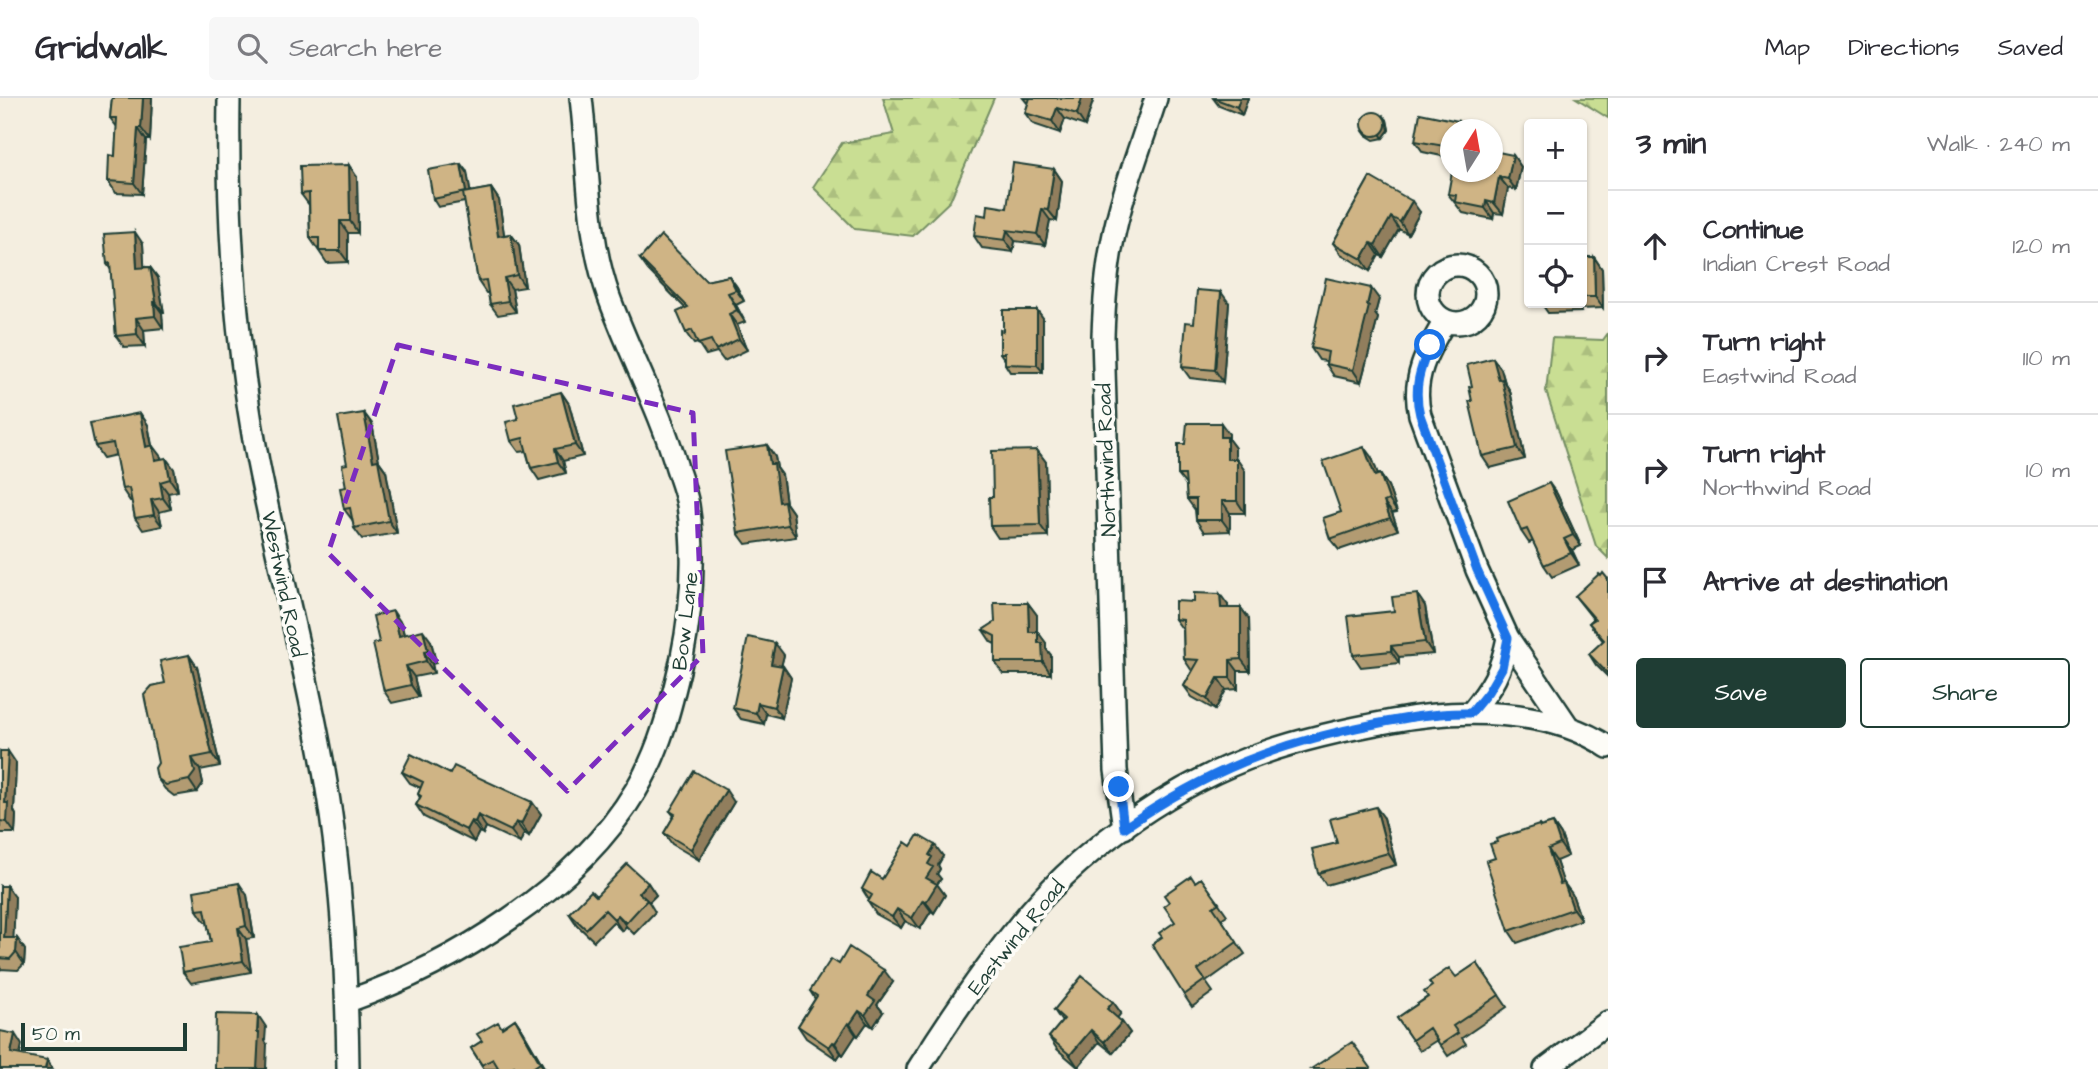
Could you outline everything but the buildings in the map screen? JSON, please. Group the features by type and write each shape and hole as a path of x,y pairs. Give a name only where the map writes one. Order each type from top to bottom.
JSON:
{"street":[{"name":"Westwind Road","path":"229,98 228,153 233,272 242,362 258,461 309,694 331,814 343,915 348,1001 348,1069"},
{"name":"Bow Lane","path":"348,1001 390,986 431,965 514,916 562,877 602,837 636,791 653,758 671,710 685,643 692,588 692,545 687,502 668,435 608,296 597,252 586,174 581,98"},
{"name":"Northwind Road","path":"1124,828 1116,770 1104,300 1112,243 1125,192 1156,98"},
{"path":"1445,320 1420,370 1417,403 1472,558 1508,638 1567,726"},
{"path":"1471,713 1502,668 1508,638"},
{"name":"Eastwind Road","path":"918,1069 985,970 1029,913 1069,873 1124,828 1163,801 1199,781 1260,754 1322,734 1446,713 1518,717 1567,726 1608,747"},
{"path":"1545,1069 1608,1022"}],"highlighted area":[{"path":"398,345 693,413 703,655 567,791 328,553"}],"green space":[{"path":"883,98 994,98 950,201 913,236 855,229 813,187 842,143 894,134"},
{"path":"1576,98 1608,98 1608,118"},
{"path":"1608,333 1608,558 1596,546 1546,391 1552,338 1603,340"}],"route":[{"path":"1119,787 1124,828 1163,801 1199,781 1260,754 1322,734 1410,717 1471,713 1488,692 1502,668 1508,638 1477,570 1420,415 1416,391 1420,370 1430,345"}]}
